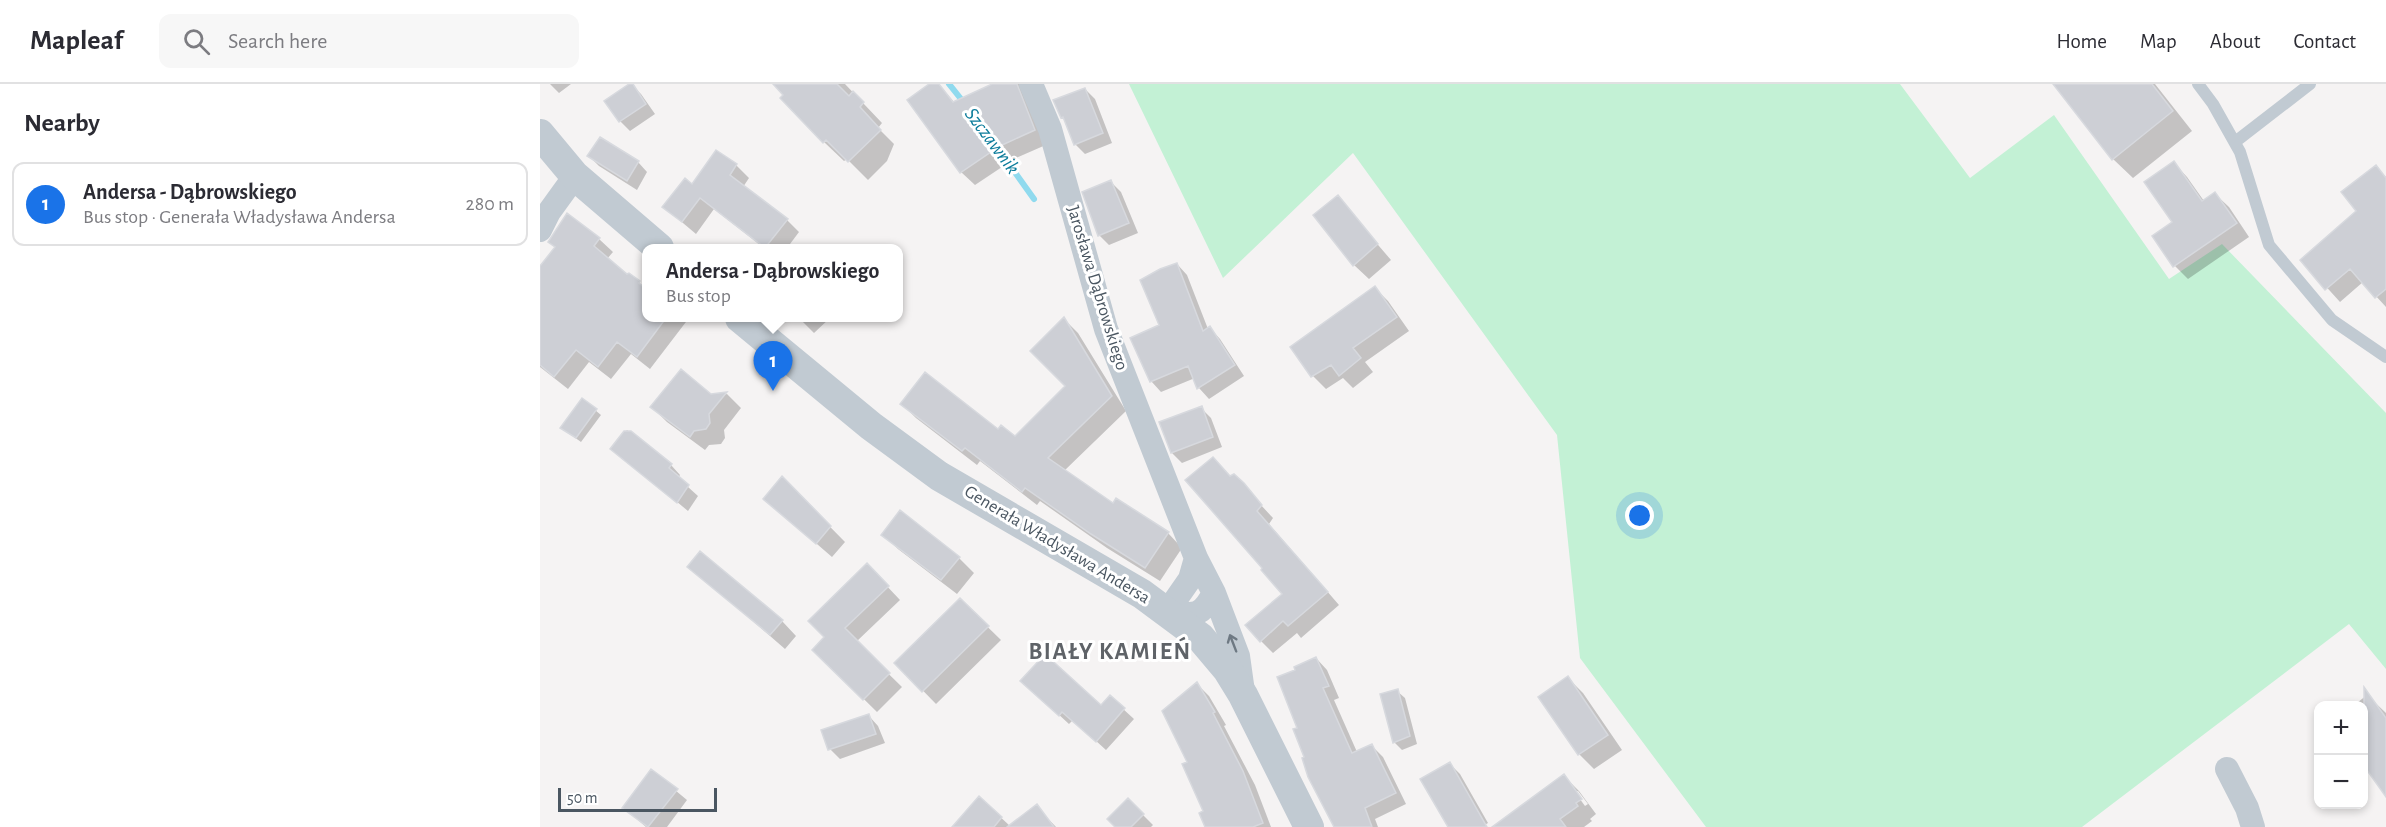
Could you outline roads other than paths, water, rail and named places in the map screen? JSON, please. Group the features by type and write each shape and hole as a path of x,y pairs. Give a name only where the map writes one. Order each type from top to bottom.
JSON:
{"street":[{"name":"Jarosława Dąbrowskiego","path":"1030,84 1050,129 1106,329 1196,558 1214,593 1238,656 1243,695"},
{"path":"540,134 575,176 652,244"},
{"path":"540,230 549,212 575,176"},
{"name":"Generała Władysława Andersa","path":"745,322 871,426 939,476 1142,594 1200,637 1227,669 1243,695 1310,827"},
{"path":"1196,558 1190,579 1167,612 1194,615 1203,611 1214,593"},
{"path":"2227,770 2247,808 2253,827"}],"lane":[{"path":"2198,84 2213,104 2240,152 2269,245 2332,320 2386,357"},
{"path":"2235,142 2310,84"}],"waterway":[{"name":"Szczawnik","path":"949,84 965,104"},
{"name":"Szczawnik","path":"994,143 1034,199"}],"place":[{"name":"Andersa - Dąbrowskiego","path":"773,391"}],"district":[{"name":"BIAŁY KAMIEŃ","path":"1110,652"}]}
